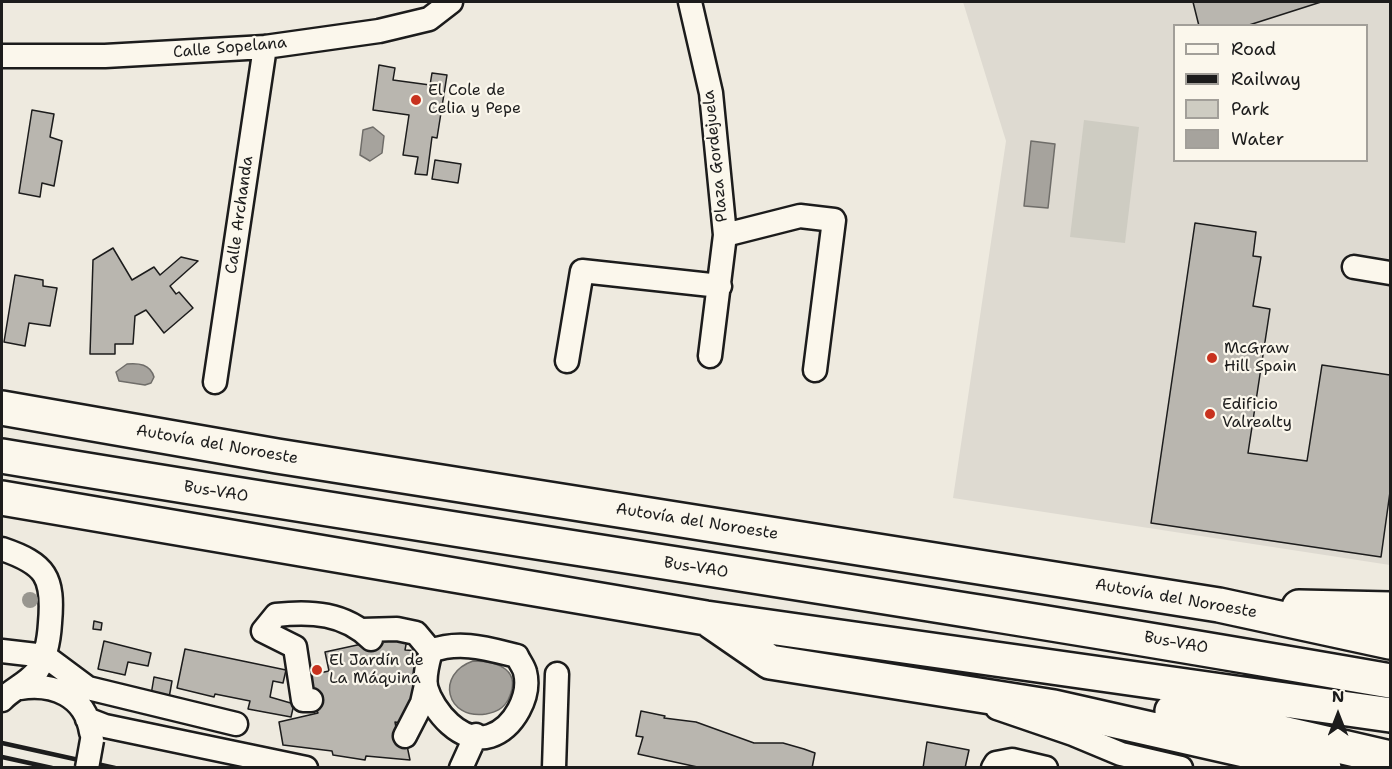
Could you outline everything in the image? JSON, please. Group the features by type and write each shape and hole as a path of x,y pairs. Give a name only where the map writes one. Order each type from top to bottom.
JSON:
{"highway":[{"name":"Autovía del Noroeste","path":"2,408 277,456 1219,605 1390,642"},
{"name":"Bus-VAO","path":"2,456 538,544 1164,641 1390,681"},
{"path":"2,498 705,618 1390,715"},
{"path":"1219,605 1390,609"},
{"path":"1219,605 1390,625"},
{"path":"705,618 770,662 1054,707 1324,768"},
{"path":"954,654 1028,685 1261,728 1390,758"}],"street":[{"name":"Calle Sopelana","path":"2,56 105,56 265,47 379,31 429,19 451,2"},
{"name":"Plaza Gordejuela","path":"690,2 711,93 725,235 800,216 834,220 815,370"},
{"name":"Calle Archanda","path":"215,382 265,47"},
{"path":"710,356 725,235"},
{"path":"1354,267 1390,273"},
{"path":"567,361 582,271 720,286"},
{"path":"2,549 26,558 40,569 48,581 52,594 45,656 36,672 9,695"},
{"path":"310,700 303,700 295,647 263,631 276,615 308,612 339,619 368,636 397,629 416,633 431,651 422,704 405,736"},
{"path":"426,685 435,705 453,728 476,735 489,736 505,727 517,714 525,696 525,671 517,656 481,647 446,645 431,651"},
{"path":"2,651 45,656 88,688 236,724"},
{"path":"45,656 53,675 66,694 84,711 89,729 87,768"},
{"path":"554,768 557,674"},
{"path":"9,695 39,685 56,688 66,694"},
{"path":"972,694 999,710 1118,759 1181,768"},
{"path":"89,729 107,734 139,733 306,768"},
{"path":"461,768 476,735"},
{"path":"993,768 996,763 1012,760 1046,768"}],"shaded area":[{"path":"963,2 1390,2 1390,565 953,498 1006,141"}],"green space":[{"path":"1084,120 1139,127 1125,243 1070,237"}],"water":[{"path":"373,127 384,136 382,153 370,161 360,155 363,130"},
{"path":"1031,141 1055,144 1048,208 1024,206"},
{"path":"127,364 140,364 150,369 154,377 151,383 145,385 119,381 116,372"},
{"path":"473,661 499,665 510,674 512,690 504,706 496,711 472,714 462,710 454,703 450,695 453,676 461,667"}],"building":[{"path":"1193,2 1321,2 1252,24 1198,24"},
{"path":"379,65 395,68 393,80 430,85 432,73 447,75 437,138 432,137 427,175 415,174 418,157 403,155 409,115 373,110"},
{"path":"32,110 54,114 50,137 62,141 54,186 42,183 40,197 19,193"},
{"path":"435,160 461,164 458,183 432,179"},
{"name":"Edificio Valrealty","path":"1195,223 1256,232 1253,256 1261,257 1253,306 1270,309 1248,453 1307,461 1322,365 1390,375 1390,492 1381,557 1151,523"},
{"path":"113,248 132,280 154,267 160,275 181,257 198,261 170,286 176,294 179,292 193,308 164,333 146,310 135,316 133,344 115,344 115,354 90,354 93,260"},
{"path":"15,275 43,280 43,286 57,288 50,326 29,323 25,346 4,342"},
{"path":"94,621 102,623 101,630 93,629"},
{"path":"408,634 405,650 420,651 407,724 395,722 397,733 405,736 410,760 366,756 365,760 333,755 332,751 283,745 279,722 318,713 305,691 310,675 329,671 325,652"},
{"path":"104,641 151,653 148,666 128,662 125,675 98,669"},
{"path":"185,649 286,670 283,683 273,681 270,697 294,704 291,717 248,709 250,701 215,694 214,697 177,688"},
{"path":"154,677 172,681 169,698 151,695"},
{"path":"641,711 665,716 664,718 696,722 754,743 783,743 804,749 815,753 812,768 702,768 638,754 643,737 636,736"},
{"path":"927,742 969,750 965,768 923,768"}],"railway":[{"path":"2,743 115,768"},
{"path":"2,757 52,768"}],"place":[{"name":"El Cole de Celia y Pepe","path":"416,100"},
{"name":"McGraw Hill Spain","path":"1212,358"},
{"name":"Edificio Valrealty","path":"1210,414"},
{"name":"El Jardín de La Máquina","path":"317,670"}]}
